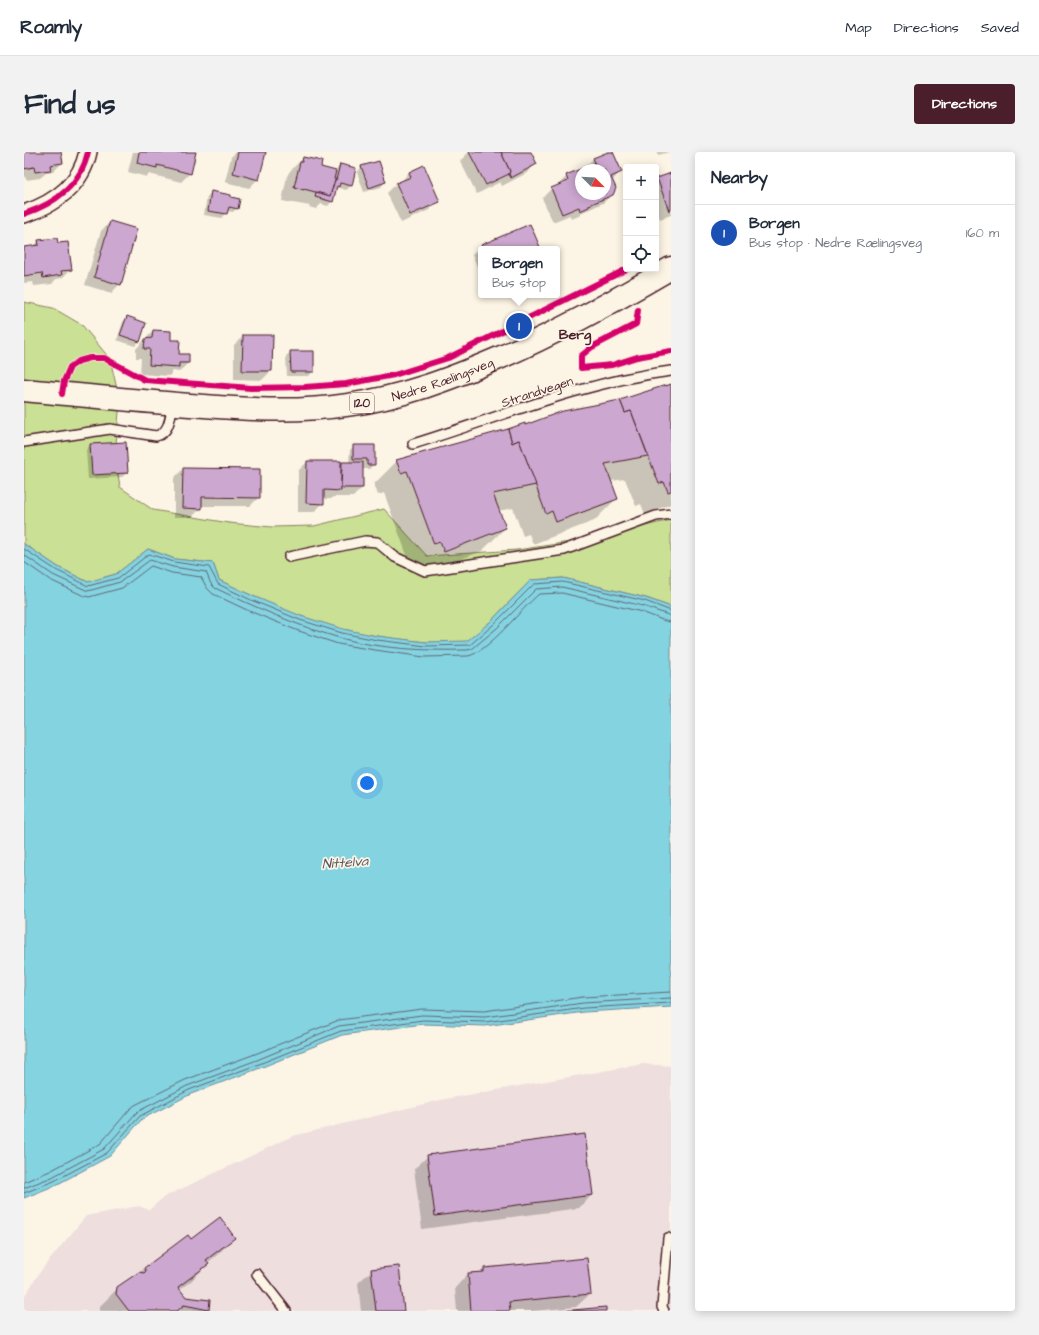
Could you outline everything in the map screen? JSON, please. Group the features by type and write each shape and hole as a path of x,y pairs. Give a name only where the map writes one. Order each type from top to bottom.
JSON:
{"main road":[{"name":"Nedre Rælingsveg","path":"24,390 253,410 287,410 346,406 373,401 456,376 517,350 595,311 671,268"}],"street":[{"path":"24,214 36,210 61,196 78,178 88,152"}],"lane":[{"name":"Strandvegen","path":"413,444 592,387 634,377 671,371"},
{"path":"24,442 110,429 156,436 160,435 168,427 173,404"},
{"path":"289,557 365,541 377,542 395,557 425,571 564,550 656,516 671,514"},
{"path":"664,1311 662,1307 668,1238"},
{"path":"257,1274 286,1311"}],"shaded area":[{"path":"643,1064 671,1066 671,1311 24,1311 24,1297 42,1269 86,1216 139,1206 149,1210 164,1197 293,1136 445,1099"}],"green space":[{"path":"24,302 53,308 82,325 110,359 120,402 115,454 120,487 153,510 229,523 272,527 314,526 384,509 427,556 517,550 589,539 671,520 671,607 646,598 563,578 531,580 490,622 467,642 430,642 363,634 311,620 280,608 219,580 213,563 175,559 148,549 116,574 88,582 58,567 24,544"}],"water":[{"name":"Nittelva","path":"24,544 58,567 88,582 116,574 148,549 175,559 213,563 219,580 301,616 343,629 377,636 426,642 467,641 490,622 531,580 563,578 646,598 671,607 671,1007 584,1012 485,1026 423,1024 342,1035 191,1094 142,1119 110,1156 56,1185 24,1198"}],"building":[{"path":"24,152 61,152 63,163 50,165 51,170 35,172 34,167 24,169"},
{"path":"139,152 196,152 191,174 157,165 157,168 137,163"},
{"path":"238,152 266,152 259,180 233,173"},
{"path":"469,152 501,152 510,171 509,174 486,185"},
{"path":"501,152 531,152 537,164 511,178 509,174 510,171"},
{"path":"608,152 613,152 622,172 611,177 611,164 593,164 595,163 593,158"},
{"path":"303,157 322,161 321,167 336,171 334,179 336,179 330,196 294,187 300,162 302,162"},
{"path":"379,161 386,182 369,188 361,166"},
{"path":"340,164 356,168 352,186 340,183 339,187 337,186 333,202 315,197 316,192 330,196"},
{"path":"424,165 440,202 410,215 396,183 411,177 409,172"},
{"path":"575,171 575,200 601,200 580,211 579,207 562,214 551,188 568,181 566,175"},
{"path":"671,173 671,210 669,211 659,184 659,177"},
{"path":"611,177 616,188 613,195 611,196"},
{"path":"211,191 231,195 231,197 240,199 238,209 229,207 227,214 208,211"},
{"path":"110,221 137,229 121,285 94,277"},
{"path":"530,224 540,246 482,246"},
{"path":"57,238 58,243 68,242 72,270 61,271 62,275 43,278 42,273 24,276 24,247 39,245 38,240"},
{"path":"127,316 146,323 140,342 120,335"},
{"path":"153,330 171,331 171,340 180,340 179,354 189,354 189,363 179,363 179,367 149,365 150,349 144,349 145,339 152,338"},
{"path":"243,335 273,335 272,371 242,371"},
{"path":"290,351 314,351 314,372 291,372"},
{"path":"671,384 671,491 668,492 664,482 659,484 631,411 625,413 620,400"},
{"path":"620,400 625,413 631,411 648,456 605,464 618,499 556,522 552,511 546,514 519,440 512,443 508,429 525,423 525,425 563,411"},
{"path":"508,429 512,443 519,440 536,485 493,494 506,528 444,552 440,542 434,544 407,471 401,473 396,460"},
{"path":"126,442 128,473 92,475 90,444"},
{"path":"353,445 375,445 375,465 367,465 367,459 353,459"},
{"path":"307,461 341,461 341,491 324,490 324,504 306,503"},
{"path":"342,462 363,462 363,488 341,488"},
{"path":"183,468 260,469 260,498 202,497 202,509 182,508"},
{"path":"585,1134 593,1195 435,1216 427,1155"},
{"path":"220,1217 235,1238 206,1260 209,1264 178,1287 186,1297 210,1300 209,1310 184,1305 177,1311 129,1311 116,1294 117,1287 139,1272 144,1273 146,1271 144,1268 188,1235 191,1239"},
{"path":"587,1258 591,1294 509,1302 510,1311 471,1311 468,1273 484,1272 484,1268"},
{"path":"399,1266 404,1311 376,1311 371,1269"},
{"path":"606,1307 606,1311 562,1311"}],"cycle path":[{"path":"24,214 46,205 65,192 79,174 88,152"},
{"path":"62,394 64,381 70,367 79,361 90,358 104,358 145,380 251,388 305,387 346,384 394,375 448,358 623,271"},
{"path":"638,310 636,324 592,347 581,356 581,368 612,365 637,357 671,351"}],"place":[{"name":"Borgen","path":"519,326"}],"district":[{"name":"Berg","path":"575,334"}]}
